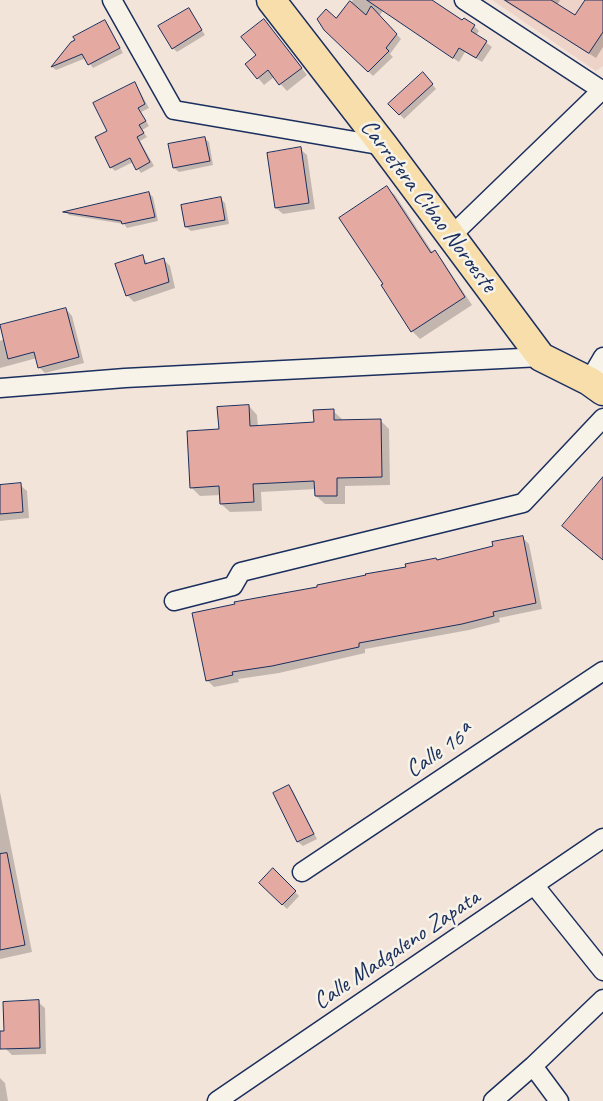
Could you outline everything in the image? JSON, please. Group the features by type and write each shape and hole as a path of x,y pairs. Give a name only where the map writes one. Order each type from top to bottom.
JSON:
{"main road":[{"name":"Carretera Cibao Noroeste","path":"271,0 384,146 541,357 596,386"}],"street":[{"path":"112,0 174,110 384,146"},
{"path":"450,237 602,90 464,0"},
{"path":"0,388 124,378 541,357"},
{"path":"596,386 603,358"},
{"path":"174,601 233,586 241,572 523,503 603,418"},
{"name":"Calle 16ª","path":"302,872 603,671"},
{"name":"Calle Madgaleno Zapata","path":"217,1101 603,838"},
{"path":"534,885 603,971"},
{"path":"493,1101 534,1066 603,999"},
{"path":"534,1066 559,1101"}],"shaded area":[{"path":"492,0 603,0 603,66 596,71"}],"building":[{"path":"367,0 432,0 462,20 464,18 475,25 471,31 487,41 476,58 459,48 453,58"},
{"path":"505,0 551,0 575,15 585,0 603,0 603,32 589,53"},
{"path":"350,1 366,15 371,6 397,34 386,48 389,51 368,72 324,30 317,19 326,9 336,18"},
{"path":"189,8 202,30 172,49 158,26"},
{"path":"264,19 302,68 279,85 268,70 257,79 245,64 256,55 241,37"},
{"path":"105,20 120,48 88,65 82,54 51,67 71,42 75,40 73,37"},
{"path":"423,72 433,84 399,115 388,104"},
{"path":"135,82 145,104 138,108 146,121 139,125 144,133 137,137 150,162 136,170 130,158 110,168 95,137 107,131 93,103"},
{"path":"205,137 210,161 173,168 168,144"},
{"path":"301,147 309,203 275,208 267,153"},
{"path":"387,186 431,253 435,250 465,297 411,332 381,285 383,284 339,218"},
{"path":"149,192 155,217 122,224 121,221 63,212"},
{"path":"221,197 225,220 185,227 181,205"},
{"path":"143,255 145,264 164,258 169,282 126,296 115,264"},
{"path":"66,308 79,357 38,368 34,352 8,359 0,325"},
{"path":"249,405 250,426 314,422 313,410 334,409 334,420 381,419 382,477 337,478 337,496 315,496 314,481 253,484 254,502 220,504 219,486 190,488 187,431 219,429 217,407"},
{"path":"603,477 603,560 562,526"},
{"path":"21,483 23,512 0,514 0,485"},
{"path":"523,536 536,603 493,612 494,616 462,624 359,643 359,647 272,666 232,672 233,675 206,681 192,613 235,604 234,602 317,587 317,585 365,574 406,567 405,564 436,558 437,560 493,546 492,542"},
{"path":"289,785 314,834 297,842 273,793"},
{"path":"7,853 25,945 0,950 0,854"},
{"path":"273,868 296,891 282,905 259,883"},
{"path":"39,1000 40,1048 0,1049 0,1031 4,1031 3,1002"}]}
